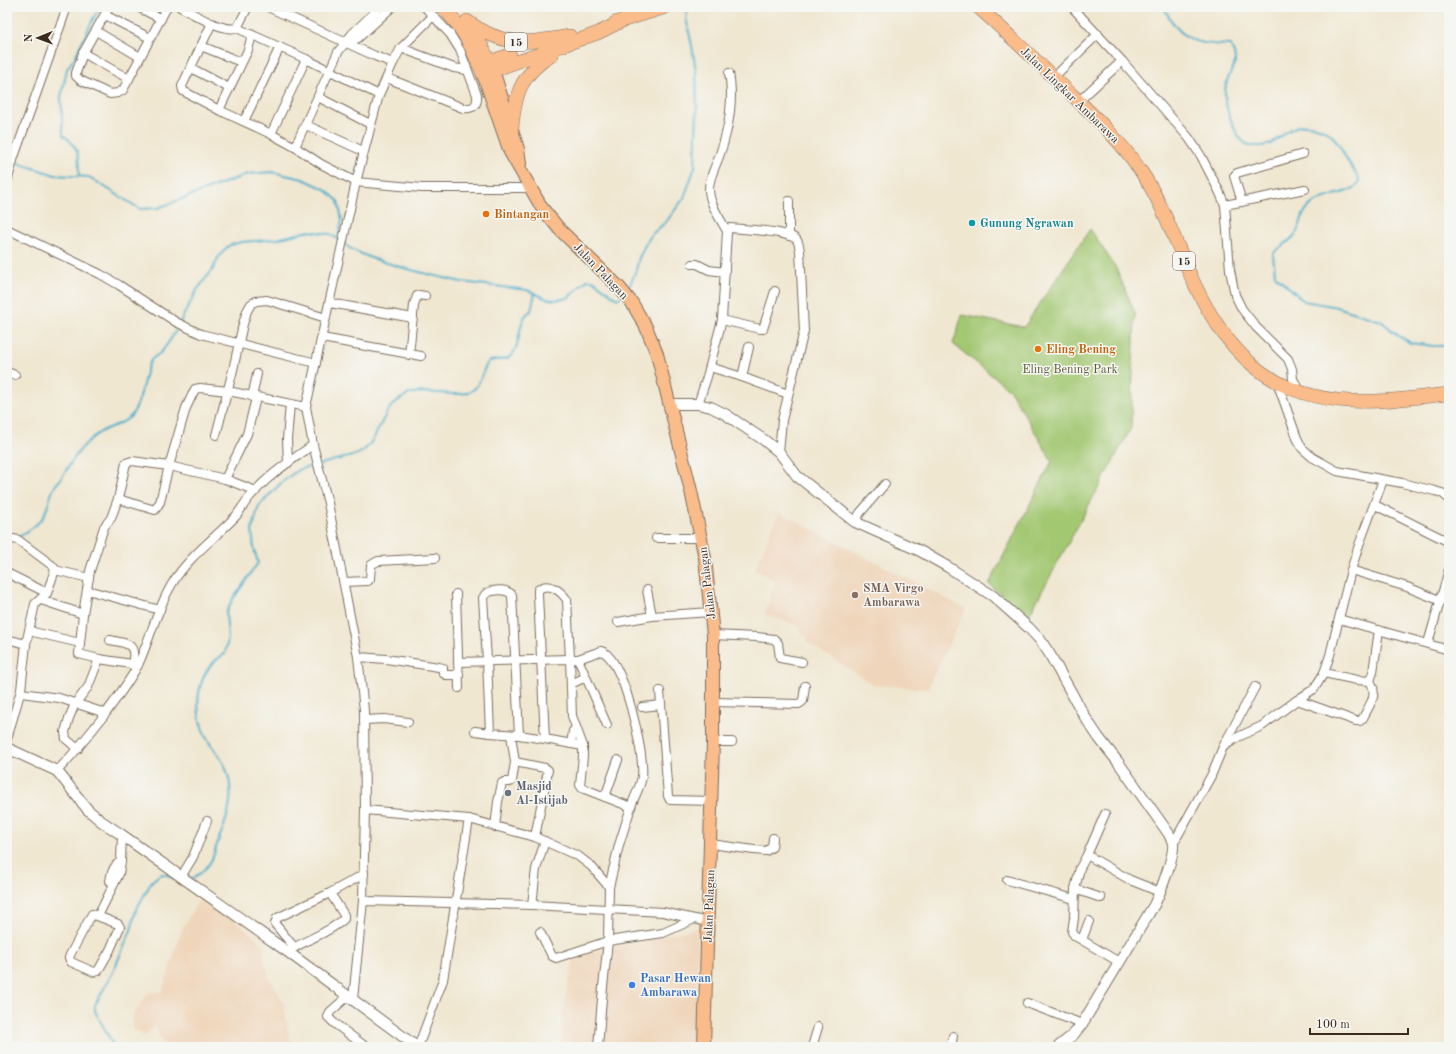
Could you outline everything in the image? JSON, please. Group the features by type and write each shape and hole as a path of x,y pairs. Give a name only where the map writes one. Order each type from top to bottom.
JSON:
{"highway":[{"name":"Jalan Palagan","path":"452,7 467,21 478,37 486,68"},
{"name":"15","path":"486,68 570,39 598,33 622,21 666,7"},
{"name":"Jalan Lingkar Ambarawa","path":"978,7 1103,124 1125,150 1141,171 1154,194 1207,309 1222,333 1240,355 1258,371 1277,382 1302,393 1327,399 1351,402 1378,401 1449,394"},
{"name":"Jalan Palagan","path":"438,12 455,20 486,68"},
{"name":"15","path":"467,21 480,31 498,39 517,42 570,39"},
{"path":"512,128 513,110 518,92 527,75 570,39"}],"main road":[{"name":"Jalan Palagan","path":"486,68 512,128 518,149 521,171"},
{"name":"Jalan Palagan","path":"486,68 510,152 542,208 560,230 620,287 632,303 646,327 657,354 701,538 713,635 714,702 704,1047"}],"street":[{"path":"7,182 14,157 67,7"},
{"path":"138,7 161,19"},
{"path":"150,38 107,11 83,53 76,76 80,80 110,94 114,94 122,90 167,7"},
{"path":"180,7 212,22 232,29 237,28 280,47 379,95"},
{"path":"237,28 248,7"},
{"path":"268,7 393,63"},
{"path":"295,147 338,52 352,34 380,7"},
{"path":"346,43 358,38 392,7"},
{"path":"386,78 463,108 468,109 476,105 478,101 477,95 460,50 438,12 425,7"},
{"path":"1072,7 1098,34 1189,138 1210,172 1225,205 1230,270 1235,295 1242,309 1256,327 1288,359 1292,369 1293,379 1302,393 1284,401"},
{"path":"366,1047 329,1019 328,1014 350,998 362,902 365,810 364,720 358,657 328,503 313,445 306,407 363,151 379,95 401,48 438,12"},
{"path":"212,22 182,86 183,92 271,134 295,147 320,164 356,182 422,188 530,188"},
{"path":"96,31 140,57"},
{"path":"1054,77 1098,34"},
{"path":"219,110 252,35"},
{"path":"201,46 241,62"},
{"path":"244,121 280,47"},
{"path":"401,48 454,68 467,70"},
{"path":"83,53 129,79"},
{"path":"271,134 306,59"},
{"path":"1079,101 1122,61"},
{"path":"191,68 229,88"},
{"path":"698,404 710,368 722,320 727,231 713,205 709,190 711,178 720,154 729,118 732,92 729,73"},
{"path":"318,97 370,124"},
{"path":"306,125 363,151"},
{"path":"1242,202 1234,176 1237,173 1303,154"},
{"path":"1225,205 1305,189"},
{"path":"789,201 789,236"},
{"path":"727,231 730,228 789,236 796,239 799,243 804,331 782,420 779,452"},
{"path":"7,229 100,274 180,324 201,334 316,363"},
{"path":"692,264 697,264 709,270 724,272"},
{"path":"722,320 760,330 763,329 775,291"},
{"path":"409,355 414,305 419,294 425,296"},
{"path":"216,435 228,391 238,344 250,304 256,301 267,300 326,318"},
{"path":"330,303 413,318"},
{"path":"322,338 421,356"},
{"path":"742,377 749,347"},
{"path":"710,368 742,377 788,394"},
{"path":"7,372 15,375"},
{"path":"225,479 247,434 254,397 256,374"},
{"path":"1293,379 1277,382 1296,438 1302,448 1312,457 1337,471 1434,491 1442,493 1449,499"},
{"path":"118,499 155,510 160,502 186,408 195,389 200,388 228,391 306,407"},
{"path":"288,463 287,439 290,404"},
{"path":"670,404 698,404 711,407 725,414 779,452 797,476 855,522 920,551 993,596 1029,628 1049,653 1088,722 1169,834 1173,844"},
{"path":"57,771 78,749 132,676 135,665 171,585 185,566 198,551 236,516 248,499 271,476 313,445"},
{"path":"135,665 80,655 83,614 89,578 104,527 111,518 118,499 126,463 132,461 169,466 225,479 256,491"},
{"path":"1223,747 1238,737 1262,726 1314,689 1324,673 1330,655 1351,570 1383,480"},
{"path":"855,522 860,513 885,484"},
{"path":"1375,505 1449,542"},
{"path":"656,538 701,538"},
{"path":"13,540 52,566 55,570 89,578"},
{"path":"344,582 368,581 370,578 371,565 378,561 435,558"},
{"path":"7,739 21,693 26,644 35,604 47,593 55,570"},
{"path":"1351,570 1407,587 1440,600"},
{"path":"1428,644 1449,570"},
{"path":"7,573 47,593"},
{"path":"545,739 538,590 548,586 559,591 567,600 574,659 571,684 572,716 583,746 580,785 582,788 631,807"},
{"path":"87,590 160,610"},
{"path":"490,733 483,604 484,595 488,592 502,590 509,592 512,595 515,762 511,782 502,783 495,827"},
{"path":"647,590 652,616"},
{"path":"456,594 459,688"},
{"path":"41,600 83,614"},
{"path":"618,622 652,616 711,612"},
{"path":"1339,619 1449,650"},
{"path":"1297,700 1356,721 1360,721 1363,718 1374,692 1370,681 1373,672 1379,630"},
{"path":"29,631 80,644"},
{"path":"713,635 774,639 778,643 780,658 802,662"},
{"path":"7,640 26,644"},
{"path":"110,640 126,643 131,646 133,649 135,665"},
{"path":"458,662 487,660 574,659 596,652 604,652 608,655 618,671 626,690 632,708 642,759 642,776 619,844 609,887 608,941 598,1047"},
{"path":"358,657 386,659 440,667 443,668 443,672 445,674 459,674"},
{"path":"78,749 64,736 66,726 75,704 88,687 99,659"},
{"path":"574,659 586,677 607,724"},
{"path":"1324,673 1357,680 1370,681"},
{"path":"571,684 586,677"},
{"path":"714,702 798,704 803,701 805,686"},
{"path":"1058,1047 1073,1035 1082,1024 1145,922 1160,892 1172,855 1173,844 1211,776 1223,747 1255,687"},
{"path":"660,691 668,796 670,800 712,801"},
{"path":"21,693 59,698 105,713"},
{"path":"642,707 661,705"},
{"path":"364,720 384,719 408,722"},
{"path":"571,744 573,731 576,728"},
{"path":"475,731 545,739 583,746"},
{"path":"714,742 732,742"},
{"path":"7,748 57,771 88,810 101,821 291,950 350,998 414,1046 443,980 469,819"},
{"path":"605,797 618,760"},
{"path":"515,762 545,768 548,770 535,837"},
{"path":"365,810 469,819 535,837 578,856 592,866 609,887"},
{"path":"1105,814 1080,868 1075,889 1072,932 1075,936 1119,962"},
{"path":"186,880 192,858 207,821"},
{"path":"98,916 119,874 122,834"},
{"path":"711,844 766,851 772,847 773,838"},
{"path":"532,904 536,869 545,841"},
{"path":"1087,855 1130,880 1160,892"},
{"path":"291,950 275,924 277,918 364,874"},
{"path":"1007,880 1074,899"},
{"path":"1075,889 1100,898"},
{"path":"291,950 328,930 344,918 330,892"},
{"path":"362,902 532,904 663,912 692,920 708,922"},
{"path":"92,914 98,916 118,924 120,927 110,950 98,971 94,972 71,962 69,958 92,914"},
{"path":"540,932 552,956 556,958 608,941 663,933 692,920"},
{"path":"1082,940 1089,921"},
{"path":"1026,1003 1082,1024"},
{"path":"812,1047 818,1027"},
{"path":"951,1047 953,1036"}],"shaded area":[{"name":"SMA Virgo Ambarawa","path":"779,512 966,609 927,689 874,685 807,642 807,636 801,635 801,627 765,614 775,581 755,569"},
{"path":"201,897 246,929 264,946 264,961 269,977 284,1003 289,1036 297,1047 165,1047 155,1025 146,1036 133,1030 132,1017 148,993 162,992 182,929"},
{"name":"Pasar Hewan Ambarawa","path":"698,928 694,1047 561,1047 562,1014 574,956"}],"green space":[{"name":"Eling Bening Park","path":"1090,229 1116,268 1135,313 1131,428 1027,619 989,584 1052,461 1010,390 953,344 962,315 1024,327"}],"waterway":[{"path":"79,176 79,163 76,148 69,139 63,135 61,97 67,69 75,57 94,17 101,7"},
{"path":"628,290 645,245 652,234 666,222 684,198 695,167 697,110 696,71 686,18 688,7"},
{"path":"1163,7 1175,26 1189,38 1195,41 1231,45 1235,63 1226,85 1225,98 1230,118 1239,137 1243,141 1252,146 1266,145 1272,143 1294,127 1306,125 1317,127 1329,133 1334,138 1359,179 1358,184 1354,188 1322,199 1307,209 1294,236 1273,254 1275,275 1304,301 1337,307 1381,321 1400,337 1411,343 1433,346 1449,346"},
{"path":"15,162 55,175 89,177 140,209 158,208 248,174 272,172 303,179 325,189 338,201 342,220 338,239"},
{"path":"7,196 10,184"},
{"path":"180,322 197,290 213,269 218,258 230,245 242,242 277,239 309,231 330,234 341,241"},
{"path":"344,244 351,249 371,258 407,269 461,282 527,290 547,299 556,300 568,298 587,280 593,280 617,299 620,297"},
{"path":"319,465 352,456 363,451 375,436 392,406 407,395 422,392 459,394 467,393 473,390 478,384 489,361 508,358 512,354 517,343 523,319 531,311 535,293"},
{"path":"19,537 41,520 54,488 77,454 87,443 93,437 131,416 140,398 150,362 164,349 178,326"},
{"path":"191,880 205,869 211,861 225,824 230,798 227,771 208,741 202,726 199,714 199,691 208,670 215,661 225,654 228,639 226,613 233,599 258,563 254,549 252,530 259,506 282,482 298,470 315,465"},
{"path":"114,1047 95,1011 95,1005 113,972 131,930 136,910 152,881 161,874 177,880"}],"place":[{"name":"Bintangan","path":"486,214"},
{"name":"Gunung Ngrawan","path":"972,223"},
{"name":"Eling Bening","path":"1038,349"},
{"name":"SMA Virgo Ambarawa","path":"855,595"},
{"name":"Masjid Al-Istijab","path":"508,793"},
{"name":"Pasar Hewan Ambarawa","path":"632,985"}]}
